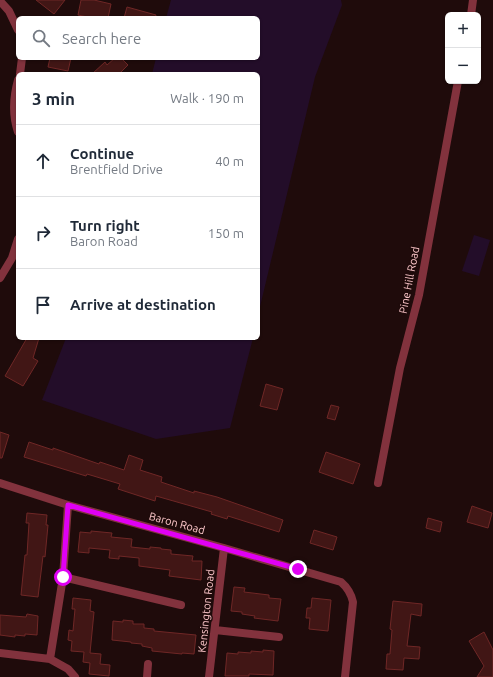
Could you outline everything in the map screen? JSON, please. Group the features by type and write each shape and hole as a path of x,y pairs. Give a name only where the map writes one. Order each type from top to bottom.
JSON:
{"street":[{"path":"471,12 473,0"},
{"path":"0,1 8,11 16,26"},
{"path":"20,72 22,60"},
{"name":"Pine Hill Road","path":"378,483 400,368 419,295 457,84"},
{"path":"16,90 14,101 14,117 16,124"},
{"path":"0,278 10,262 16,245"},
{"name":"Baron Road","path":"0,483 68,505 341,582 351,593 353,602 345,677"},
{"path":"50,659 63,577 68,505"},
{"name":"Kensington Road","path":"209,677 224,548"},
{"path":"63,577 181,605"},
{"path":"215,630 279,637"},
{"path":"0,653 50,659 68,669 75,677"},
{"path":"147,677 148,664"}],"shaded area":[{"path":"171,0 341,0 342,5 315,77 260,307 260,72 152,72 156,60 260,60 260,16 167,16"},
{"path":"474,235 490,240 479,276 462,271"},
{"path":"65,340 252,340 230,428 156,439 42,400"}],"building":[{"path":"36,0 65,0 54,14"},
{"path":"81,0 94,0 111,4 108,16 78,15"},
{"path":"127,7 156,15 156,16 125,16"},
{"path":"50,60 71,60 68,71 48,67"},
{"path":"113,60 123,60 128,65 121,72 94,72 105,62 107,65"},
{"path":"26,340 38,340 33,358 38,361 23,386 5,376"},
{"path":"266,384 283,389 277,410 260,406"},
{"path":"331,405 339,407 335,420 327,418"},
{"path":"0,432 9,435 2,458 0,458"},
{"path":"29,442 53,450 53,448 99,464 100,462 124,470 129,455 143,460 140,470 162,477 161,482 194,493 194,491 217,497 283,520 279,532 228,516 227,519 211,514 212,512 156,496 155,501 118,489 120,484 87,474 86,476 24,457"},
{"path":"326,452 360,464 353,484 319,472"},
{"path":"472,506 492,513 488,528 467,522"},
{"path":"27,513 47,515 46,525 48,525 45,557 43,556 38,597 21,595 25,555 27,555 29,523 26,523"},
{"path":"428,518 442,522 440,532 426,528"},
{"path":"314,530 337,537 333,550 310,543"},
{"path":"91,531 112,533 111,537 132,539 131,547 150,549 150,547 161,548 171,550 171,554 193,556 192,561 202,561 201,580 169,576 170,570 139,566 139,558 119,556 119,559 109,558 110,550 89,548 89,553 78,552 80,532 91,533"},
{"path":"234,587 245,588 244,592 269,595 269,598 281,599 278,621 254,618 255,616 242,614 242,612 231,611"},
{"path":"73,598 91,600 90,611 94,612 90,653 101,654 100,664 110,665 109,676 89,674 90,663 83,662 84,652 71,651 72,641 68,640 69,630 73,631 75,609 72,609"},
{"path":"312,598 331,600 328,631 309,629 310,618 306,618 307,608 311,608"},
{"path":"393,601 422,604 421,616 411,614 407,646 420,647 419,659 404,658 403,670 386,669 387,654 390,654 392,630 390,629"},
{"path":"27,614 38,616 37,635 25,634 25,636 15,635 15,637 0,635 0,615 26,617"},
{"path":"123,620 133,621 133,624 144,624 144,628 154,629 154,631 196,635 194,654 152,651 152,648 142,646 142,644 112,640 113,621 123,622"},
{"path":"484,632 493,650 493,677 477,677 484,666 469,641"},
{"path":"263,650 274,651 273,675 249,674 249,676 225,676 227,653 251,653 251,651 263,652"}],"route":[{"path":"63,577 68,505 298,569"}]}
